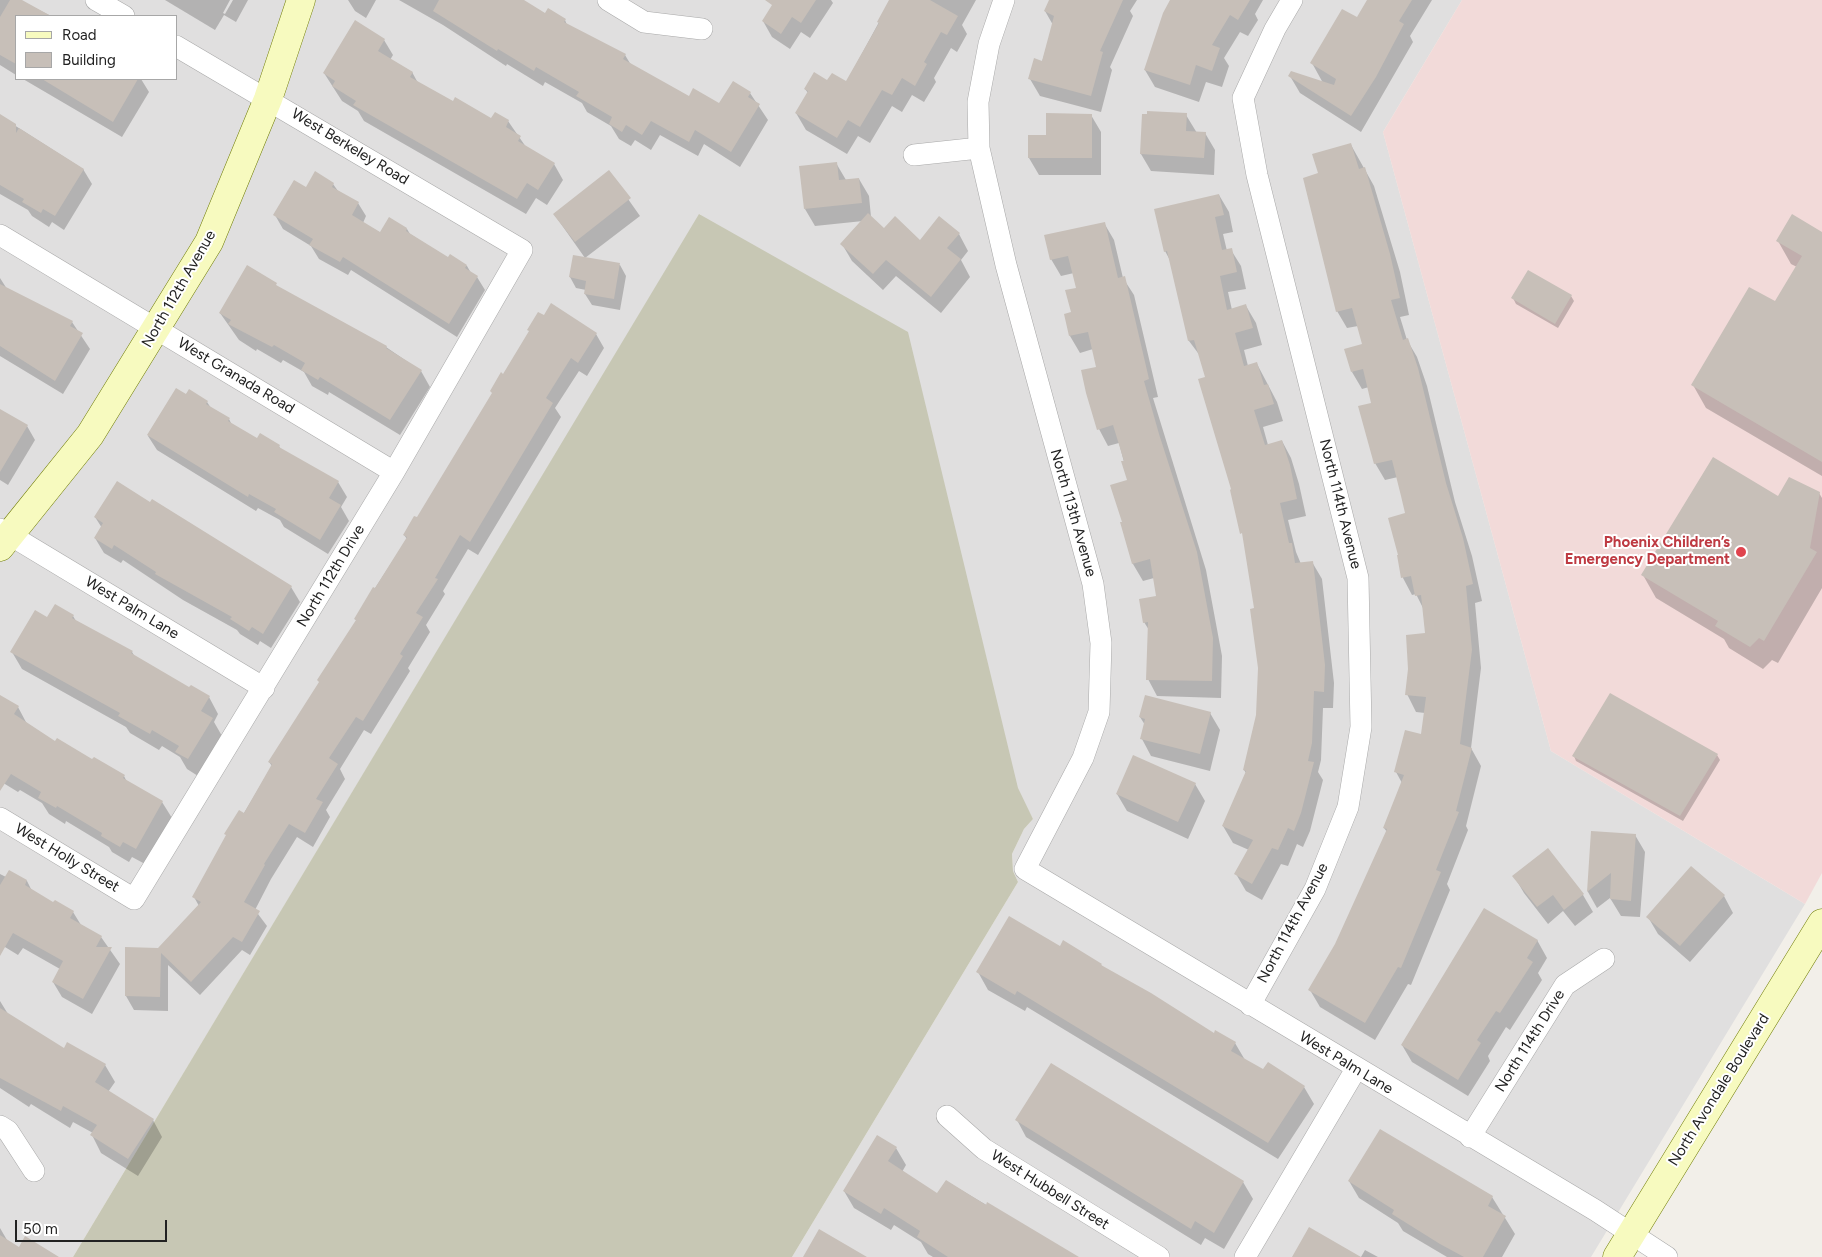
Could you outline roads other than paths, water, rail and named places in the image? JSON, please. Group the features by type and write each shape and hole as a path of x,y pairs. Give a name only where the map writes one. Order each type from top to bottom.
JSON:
{"street":[{"path":"96,0 122,15"},
{"name":"North 112th Avenue","path":"3,537 90,435 209,242 268,100 301,0"},
{"path":"608,0 644,22 702,29"},
{"name":"North 113th Avenue","path":"1004,0 989,44 978,102 980,148 1006,265 1094,584 1100,643 1099,712 1083,758 1025,869"},
{"name":"North 114th Avenue","path":"1250,1004 1315,889 1348,807 1361,727 1358,578 1257,175 1243,98 1275,29 1292,0"},
{"name":"West Berkeley Road","path":"178,47 522,250"},
{"path":"914,155 980,148"},
{"name":"West Granada Road","path":"0,235 394,472"},
{"name":"North 112th Drive","path":"134,899 394,472 522,250"},
{"name":"West Palm Lane","path":"3,537 264,688"},
{"name":"West Holly Street","path":"0,818 134,899"},
{"name":"West Palm Lane","path":"1025,869 1667,1257"},
{"name":"North Avondale Boulevard","path":"1617,1257 1822,923"},
{"name":"North 114th Drive","path":"1470,1137 1565,985 1604,959"},
{"path":"1245,1257 1356,1069"},
{"name":"West Hubbell Street","path":"947,1116 984,1149 1159,1257"},
{"path":"0,1126 8,1131 34,1171"}],"place":[{"name":"Phoenix Children’s Emergency Department","path":"1741,552"}]}
